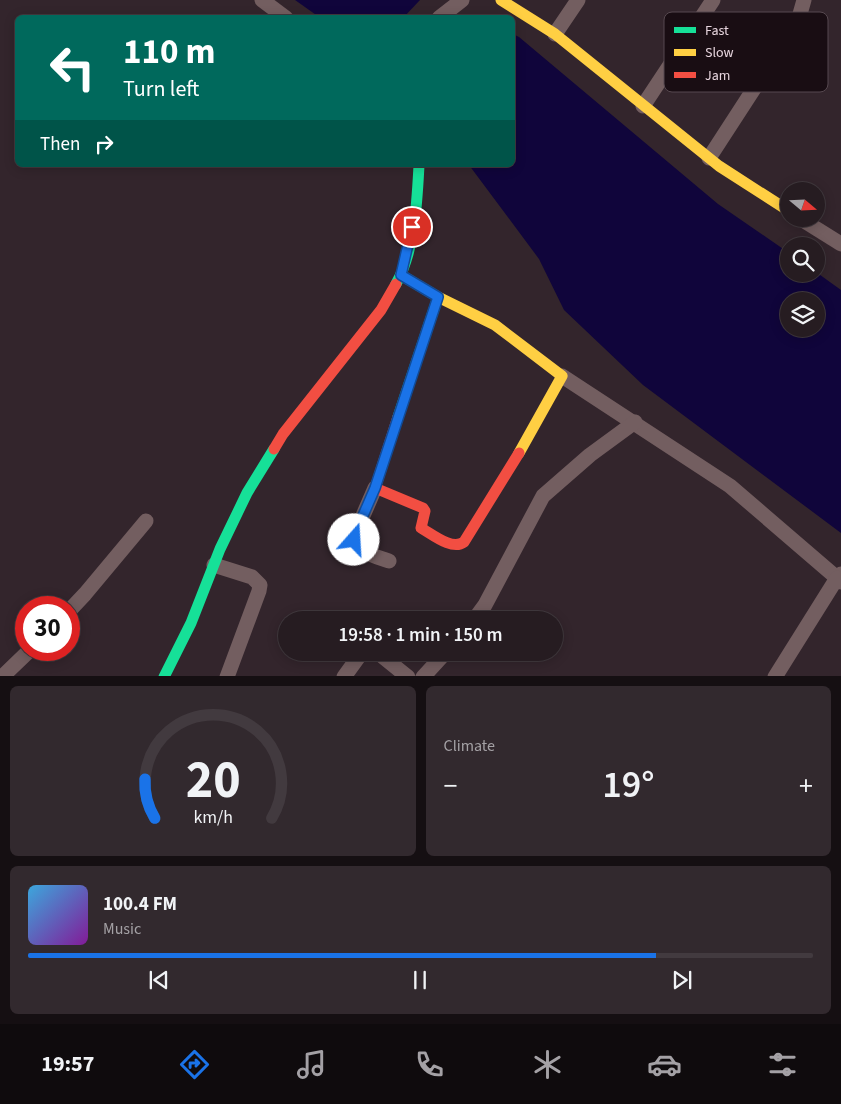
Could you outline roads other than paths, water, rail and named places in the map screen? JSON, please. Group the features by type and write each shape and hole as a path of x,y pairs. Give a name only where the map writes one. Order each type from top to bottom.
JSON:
{"street":[{"path":"262,0 282,15"},
{"path":"443,15 462,0"},
{"path":"501,0 555,34 709,158 780,205"},
{"path":"555,34 578,0"},
{"path":"705,12 713,0"},
{"path":"800,12 804,0"},
{"path":"644,106 664,75"},
{"path":"709,158 752,92"},
{"path":"164,676 191,623 214,565 247,493 283,434 381,310 401,275 410,243 417,196 419,167"},
{"path":"819,228 838,237"},
{"path":"401,275 438,297 495,325 562,376 730,486 840,578 775,676"},
{"path":"389,561 358,547 354,540 355,534 375,488 438,297"},
{"path":"375,488 424,508 421,528 453,545 460,545 464,542 519,453 562,376"},
{"path":"480,611 543,496 590,455 634,422"},
{"path":"80,599 146,520"},
{"path":"214,565 252,577 260,585 227,676"},
{"path":"2,676 18,661"},
{"path":"344,676 355,661"},
{"path":"389,661 408,676"},
{"path":"423,676 437,661"}]}
